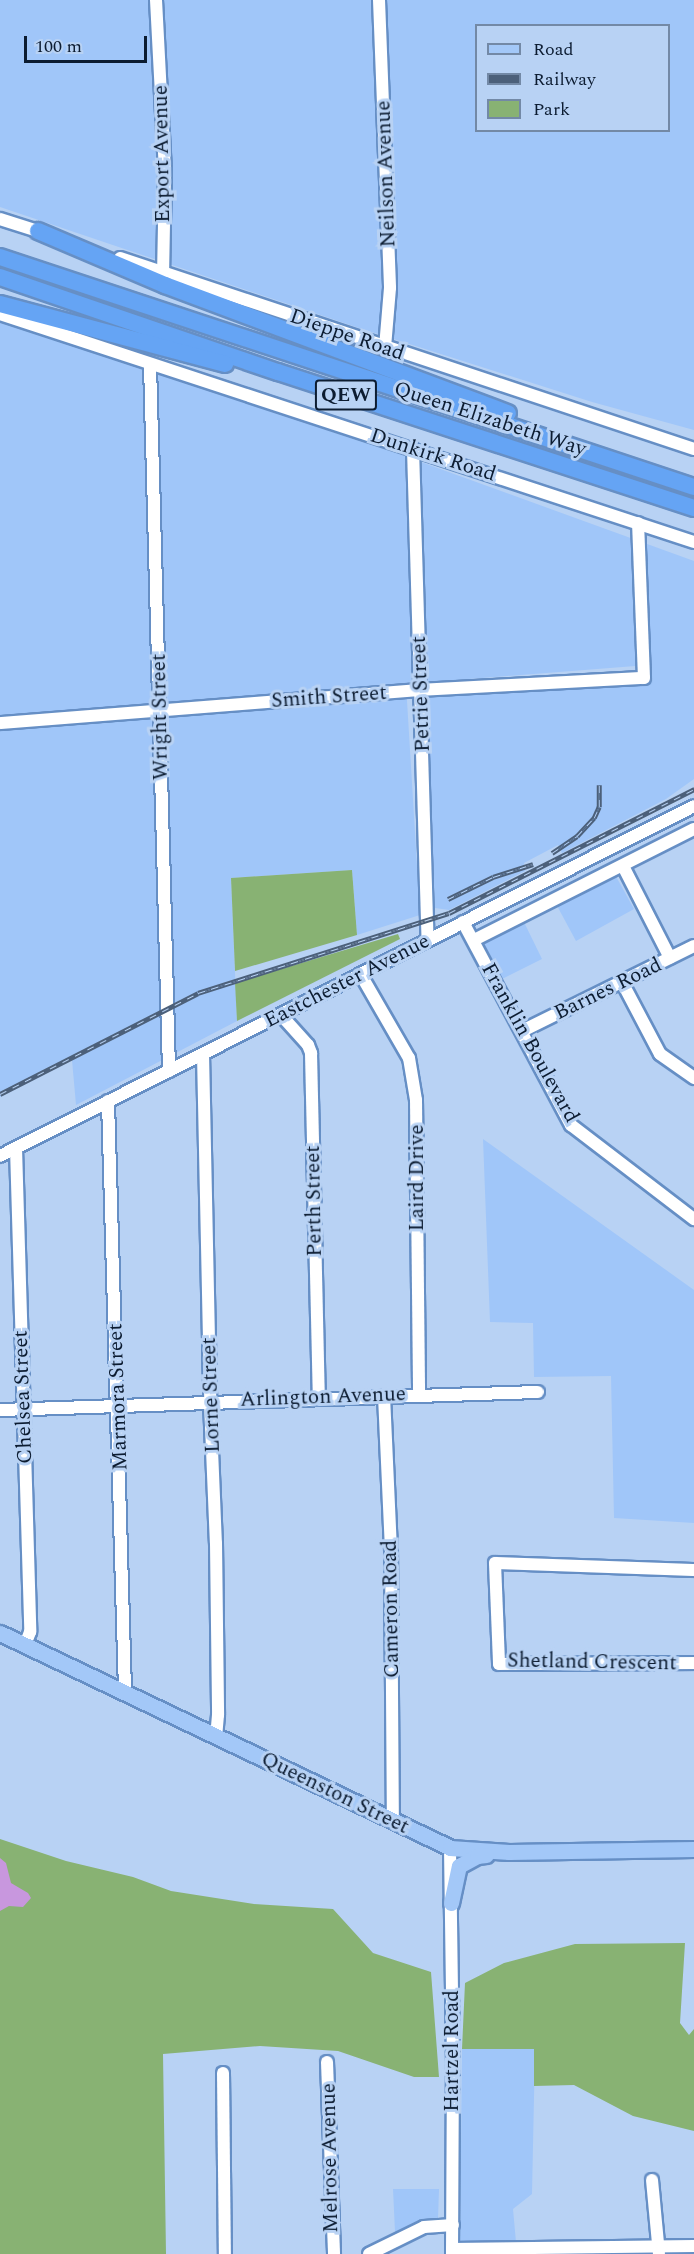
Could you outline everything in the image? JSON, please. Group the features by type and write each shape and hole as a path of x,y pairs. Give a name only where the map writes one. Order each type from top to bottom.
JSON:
{"highway":[{"path":"38,231 165,285 508,413 599,454"},
{"name":"Queen Elizabeth Way","path":"0,257 694,487"},
{"name":"Queen Elizabeth Way","path":"0,278 694,508"},
{"path":"0,304 233,366 278,372"}],"main road":[{"name":"Queenston Street","path":"0,1633 450,1848 509,1852 694,1849"},
{"path":"450,1903 456,1874 465,1861 477,1856 509,1852"}],"street":[{"name":"Export Avenue","path":"156,0 164,149 163,272"},
{"name":"Neilson Avenue","path":"379,0 390,288 386,348"},
{"name":"Dieppe Road","path":"0,219 694,449"},
{"name":"Dunkirk Road","path":"0,314 694,542"},
{"name":"Wright Street","path":"150,364 169,1071"},
{"name":"Petrie Street","path":"413,449 428,940"},
{"name":"Smith Street","path":"0,723 420,690 644,678 638,523"},
{"name":"Eastchester Avenue","path":"0,1156 694,806"},
{"path":"474,940 694,829"},
{"path":"610,850 622,867 670,958"},
{"name":"Franklin Boulevard","path":"463,922 571,1125 694,1219"},
{"name":"Barnes Road","path":"522,1031 694,946"},
{"name":"Laird Drive","path":"361,975 409,1058 416,1100 419,1394"},
{"path":"622,982 660,1054 694,1078"},
{"name":"Perth Street","path":"281,1015 309,1045 311,1053 319,1397"},
{"name":"Lorne Street","path":"203,1054 210,1402 216,1543 218,1715 216,1736"},
{"name":"Marmora Street","path":"108,1101 125,1692"},
{"name":"Chelsea Street","path":"16,1148 30,1632 25,1645"},
{"name":"Arlington Avenue","path":"0,1410 118,1407 319,1397 538,1392"},
{"name":"Cameron Road","path":"384,1396 391,1549 393,1821"},
{"name":"Shetland Crescent","path":"694,1570 495,1563 499,1664 694,1663"},
{"name":"Hartzel Road","path":"450,1848 452,2252"},
{"name":"Melrose Avenue","path":"327,2062 334,2254"},
{"path":"223,2073 225,2254"},
{"path":"652,2180 659,2250"},
{"path":"369,2254 424,2227 453,2225"},
{"path":"452,2252 659,2250 694,2246"}],"shaded area":[{"path":"0,0 694,0 694,430 592,402 359,328 0,207"},
{"path":"0,321 399,454 694,561 694,779 666,799 562,853 558,845 524,863 525,871 449,910 435,908 426,696 649,678 648,665 406,684 420,915 357,935 352,870 231,878 237,1021 76,1105 72,1060 0,1097"},
{"path":"613,871 634,909 576,941 555,902"},
{"path":"522,918 542,959 498,981 477,940"},
{"path":"483,1139 694,1290 694,1523 614,1518 611,1376 534,1377 533,1323 490,1322"},
{"path":"0,1858 6,1863 11,1883 28,1893 31,1898 23,1907 9,1906 0,1911"},
{"path":"462,2049 535,2049 532,2194 513,2209 516,2242 460,2243"},
{"path":"393,2189 439,2189 438,2219 425,2219 395,2232"}],"green space":[{"path":"352,870 357,935 235,971 231,878"},
{"path":"398,934 400,939 237,1021 235,983"},
{"path":"0,1839 66,1861 133,1877 171,1891 254,1904 333,1909 373,1953 431,1972 439,2077 414,2077 338,2051 260,2046 163,2054 166,2254 0,2254"},
{"path":"685,1943 680,2023 689,2035 694,2029 694,2131 633,2116 574,2085 534,2086 534,2049 462,2049 465,1983 504,1963 575,1944"}],"railway":[{"path":"552,853 577,836 594,818 599,807 599,785"},
{"path":"0,1094 198,993 449,913 694,789"},
{"path":"448,899 493,877 533,864"}]}
